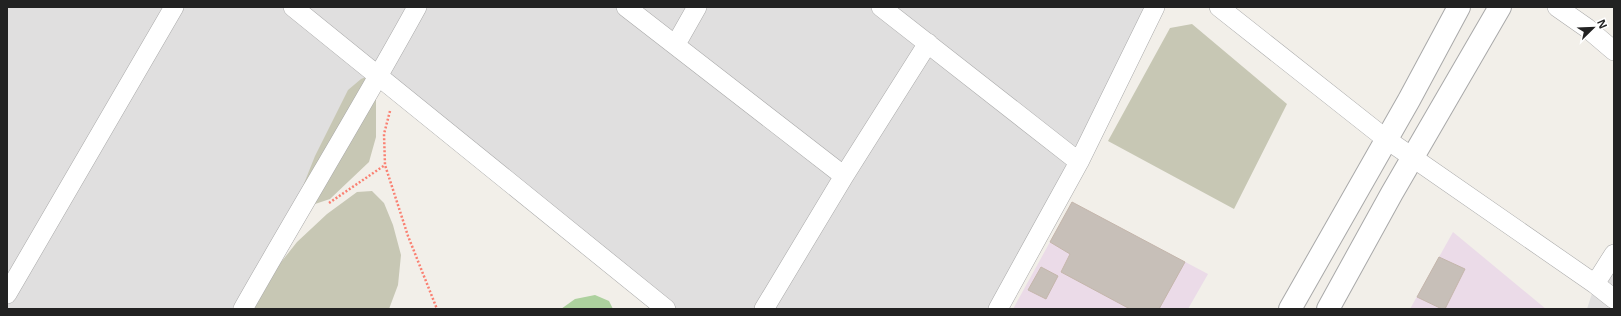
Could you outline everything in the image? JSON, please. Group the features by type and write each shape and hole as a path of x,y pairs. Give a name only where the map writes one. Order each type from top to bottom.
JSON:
{"street":[{"path":"7,294 174,7"},
{"path":"293,7 666,309"},
{"path":"243,309 292,221 379,76 417,7"},
{"path":"626,7 676,44 844,176"},
{"path":"676,44 697,7"},
{"path":"881,7 1079,162"},
{"path":"998,309 1079,162 1155,7"},
{"path":"1218,7 1386,139 1595,284 1614,299"},
{"path":"1290,309 1460,7"},
{"path":"1328,309 1500,7"},
{"path":"1557,7 1587,28 1614,51"},
{"path":"764,309 844,176 928,43"},
{"path":"1595,284 1614,254"}],"path":[{"path":"395,89 384,134 385,165 408,236 437,309"},
{"path":"324,206 385,165"}],"shaded area":[{"path":"7,7 1155,7 998,309 666,309 376,73 244,309 7,309"},
{"path":"1192,24 1287,104 1234,209 1108,141 1170,28"},
{"path":"376,73 376,137 369,162 330,199 312,205 301,191 315,156 348,90 361,79"},
{"path":"372,191 384,203 393,225 401,255 398,285 389,309 244,309 297,242 327,214 357,192"},
{"path":"1072,202 1208,274 1188,309 1013,309"},
{"path":"1453,232 1546,309 1410,309"},
{"path":"1614,254 1614,309 1587,309 1595,284"}],"green space":[{"path":"595,295 609,301 613,309 561,309 575,299"}],"building":[{"path":"1072,202 1185,262 1159,309 1130,309 1061,272 1070,254 1050,242"},
{"path":"1439,257 1465,269 1445,309 1417,297"},
{"path":"1041,267 1058,276 1046,299 1028,290"}]}
